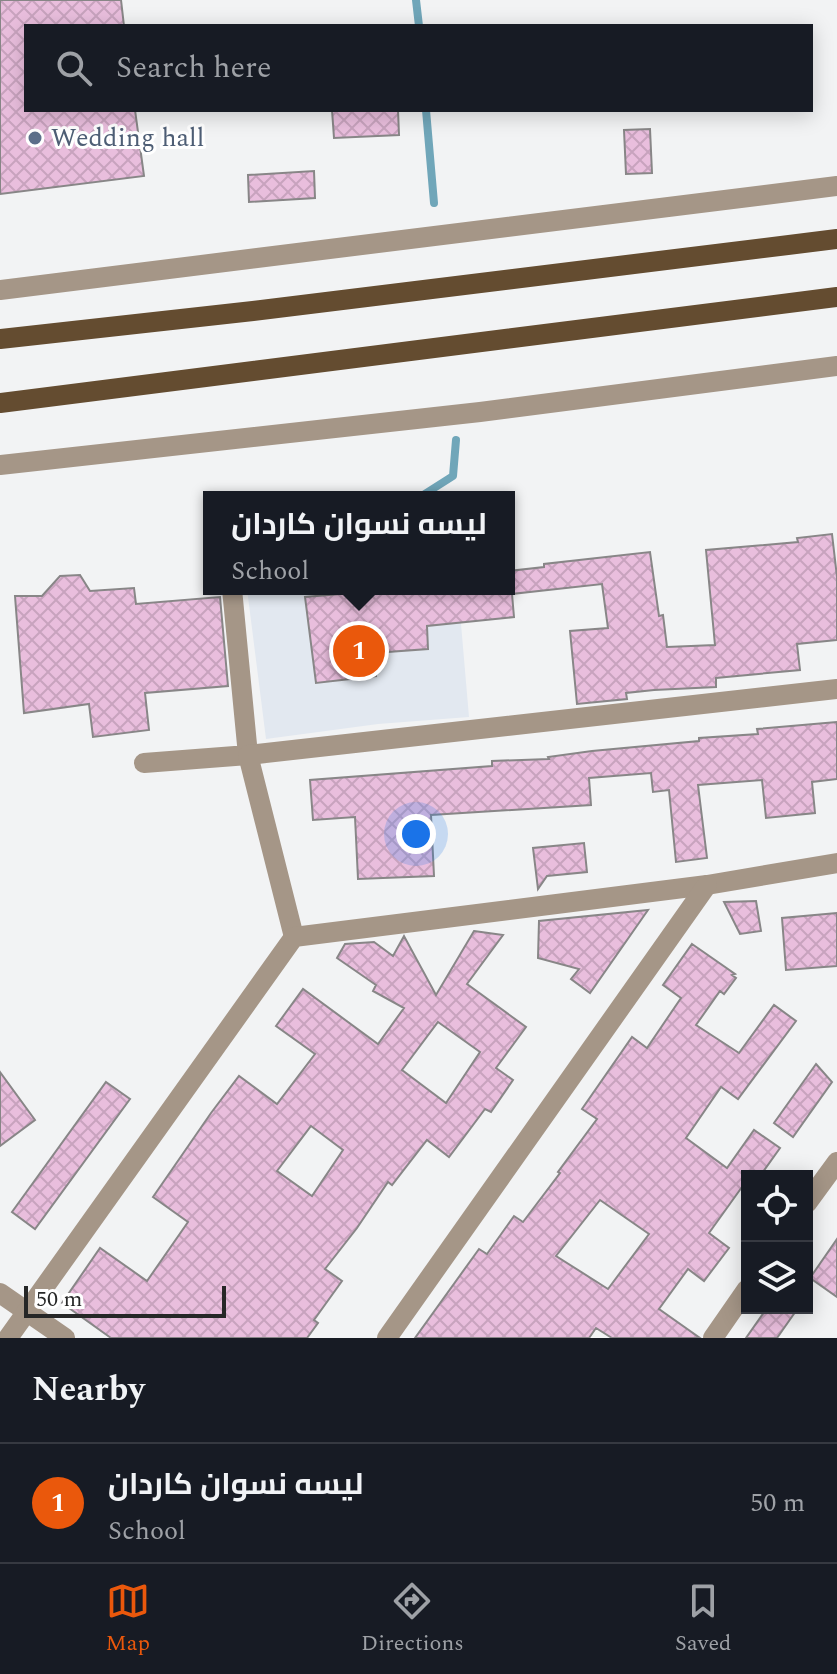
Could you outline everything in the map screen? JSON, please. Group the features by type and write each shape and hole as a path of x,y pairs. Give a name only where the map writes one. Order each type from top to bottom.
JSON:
{"main road":[{"path":"0,339 837,239"},
{"path":"0,403 837,297"}],"street":[{"path":"0,290 837,186"},
{"path":"0,465 480,412 837,366"},
{"path":"233,595 248,755 294,937"},
{"path":"144,763 248,755 837,689"},
{"path":"8,1338 294,937 707,885 837,863"},
{"path":"387,1338 707,885"},
{"path":"813,1195 837,1162"},
{"path":"0,1293 65,1338"},
{"path":"713,1338 741,1298"}],"shaded area":[{"path":"248,595 459,595 469,717 378,724 266,739"}],"building":[{"path":"0,0 121,0 124,24 24,24 24,112 135,112 144,176 0,194"},
{"path":"332,112 398,112 399,135 334,138"},
{"path":"650,129 652,173 626,174 624,130"},
{"path":"314,171 315,198 249,202 248,175"},
{"path":"832,534 837,577 837,640 797,644 800,670 716,678 716,687 626,693 627,699 577,704 570,631 608,628 602,584 515,594 515,570 650,552 659,616 663,615 667,647 715,645 706,550 798,542 797,538"},
{"path":"80,575 90,591 134,588 136,604 220,597 228,686 145,693 149,730 93,737 89,704 24,713 15,596 42,596 60,576"},
{"path":"512,595 514,617 427,626 428,649 374,653 376,676 316,683 305,597"},
{"path":"837,722 837,779 812,782 815,813 766,818 762,780 698,785 707,858 676,862 669,790 653,792 651,773 589,778 591,805 431,815 434,876 358,879 355,817 313,820 310,780 492,766 492,761 549,759 592,751 699,741 699,738 758,734 757,729"},
{"path":"584,843 587,872 547,876 538,889 533,848"},
{"path":"756,901 761,931 740,934 724,902"},
{"path":"648,910 590,993 571,979 579,969 538,958 539,921"},
{"path":"837,913 837,966 786,970 782,918"},
{"path":"474,931 503,935 467,984 526,1027 496,1068 513,1080 491,1112 485,1109 449,1157 427,1140 392,1185 388,1182 325,1269 342,1281 314,1320 318,1323 307,1338 111,1338 62,1303 100,1248 147,1281 188,1222 153,1197 211,1113 239,1076 277,1104 315,1054 276,1026 303,989 378,1044 404,1008 373,991 376,985 337,958 345,944 374,942 393,956 404,936 436,995","holes":["438,1022 480,1052 446,1103 402,1070","311,1126 343,1150 312,1196 277,1171"]},
{"path":"692,944 735,974 732,975 736,978 724,994 720,991 696,1025 739,1053 774,1005 796,1021 738,1099 721,1087 686,1138 727,1168 754,1130 780,1148 764,1170 741,1170 741,1188 709,1233 729,1248 704,1281 688,1269 659,1309 700,1338 612,1338 596,1328 589,1338 415,1338 479,1249 487,1254 514,1216 523,1222 560,1173 597,1119 582,1109 632,1037 647,1048 681,998 663,985","holes":["600,1200 649,1234 608,1289 556,1256"]},
{"path":"816,1064 832,1082 793,1137 774,1123"},
{"path":"0,1072 35,1120 0,1146"},
{"path":"106,1082 130,1099 35,1229 12,1212"},
{"path":"837,1239 837,1297 813,1280 813,1274"},
{"path":"763,1314 794,1314 777,1338 746,1338"}],"waterway":[{"path":"416,0 419,24"},
{"path":"426,112 434,203"},
{"path":"429,491 453,476 456,440"}],"place":[{"name":"Wedding hall","path":"35,138"},
{"name":"لیسه نسوان کاردان","path":"359,651"}]}
